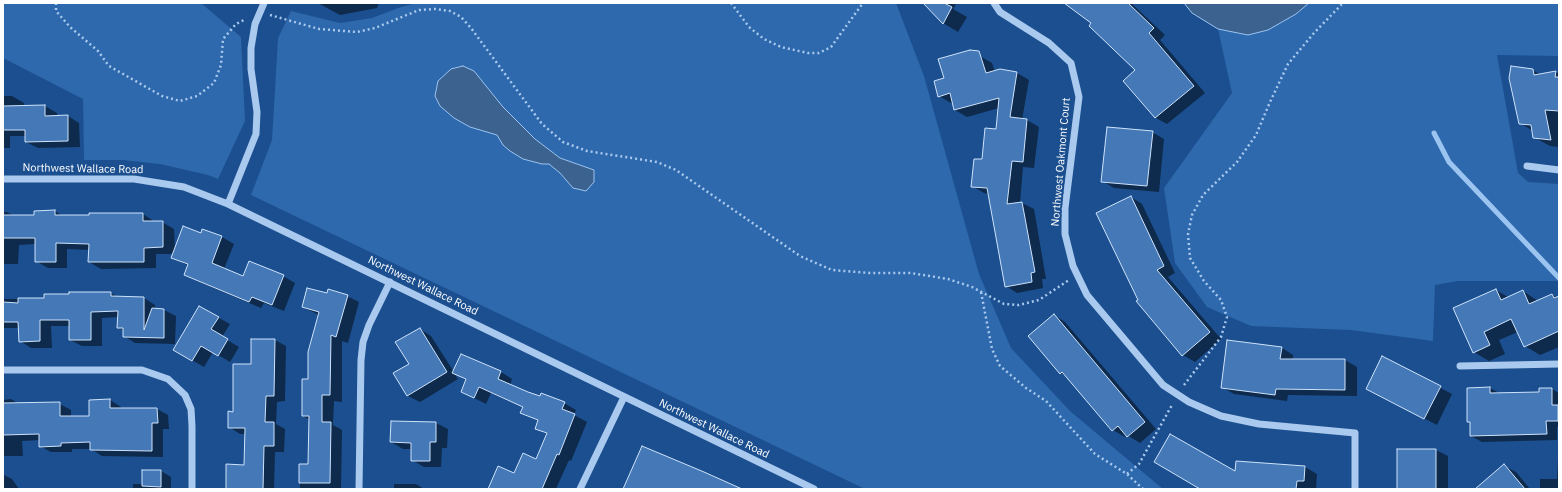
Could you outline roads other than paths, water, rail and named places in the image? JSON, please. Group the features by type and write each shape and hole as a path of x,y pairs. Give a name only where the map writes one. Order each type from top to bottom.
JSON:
{"street":[{"path":"228,204 256,134 257,112 251,69 251,48 255,24 264,3"},
{"name":"Northwest Oakmont Court","path":"994,3 1000,12 1049,43 1071,63 1079,97 1065,208 1065,234 1073,266 1087,296 1163,385 1190,402 1221,416 1259,424 1355,433 1355,489"},
{"path":"1527,166 1559,170"},
{"name":"Northwest Wallace Road","path":"3,179 134,179 184,187 228,204 814,489"},
{"path":"359,489 361,360 363,342 369,325 390,282"},
{"path":"1460,366 1559,364"},
{"path":"3,370 142,370 168,379 185,395 191,409 192,489"},
{"path":"580,489 624,397"}],"waterway":[{"path":"1434,133 1449,162 1559,278"}]}
